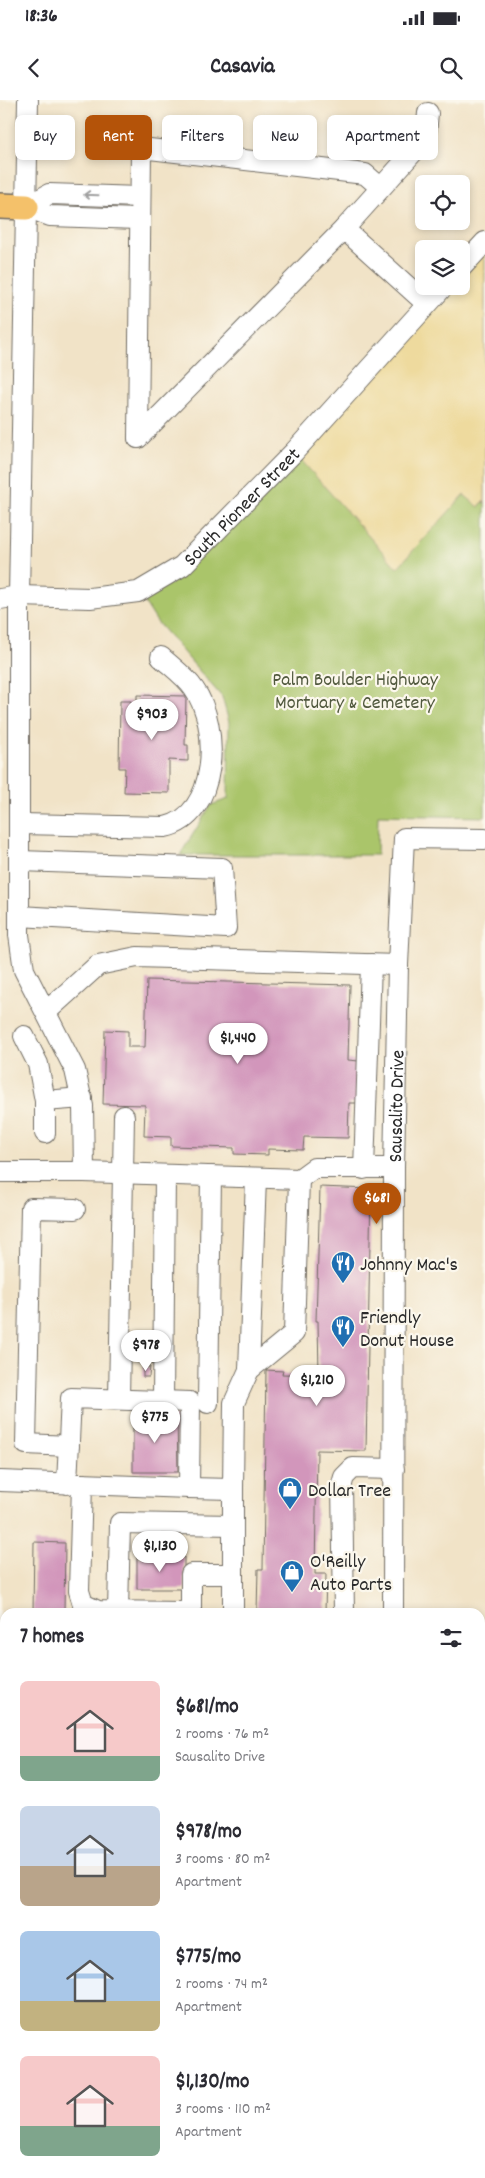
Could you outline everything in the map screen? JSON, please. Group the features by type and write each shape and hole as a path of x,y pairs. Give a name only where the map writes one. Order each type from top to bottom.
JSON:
{"main road":[{"path":"0,206 26,207"}],"street":[{"path":"28,100 26,207 10,597 20,824 19,935 24,970 76,1070 82,1098 84,1172"},
{"path":"380,187 364,174 140,148 138,438 344,229 416,149 426,134 428,113"},
{"path":"26,207 49,194 140,197"},
{"path":"26,207 50,216 140,219"},
{"path":"344,229 427,304"},
{"path":"470,258 485,242"},
{"name":"South Pioneer Street","path":"10,597 90,598 138,592 182,566 294,452 436,295"},
{"path":"20,824 165,826 184,820 193,812 205,789 210,758 204,709 194,689 161,657"},
{"name":"Sausalito Drive","path":"393,1608 394,1168 398,965 404,838 485,839"},
{"path":"19,916 226,928 222,868 20,861"},
{"path":"46,1012 98,965 137,957 398,965"},
{"path":"364,1169 370,964"},
{"path":"24,1036 38,1064 45,1102 45,1133"},
{"path":"45,1102 82,1098"},
{"path":"119,1400 124,1116"},
{"path":"0,1172 84,1172 299,1179 314,1168 394,1168"},
{"path":"163,1401 165,1175"},
{"path":"189,1488 199,1402 211,1176"},
{"path":"233,1608 234,1403 249,1370 256,1178"},
{"path":"249,1370 294,1333 299,1179"},
{"path":"69,1446 26,1444 31,1208 75,1209"},
{"path":"83,1608 78,1591 74,1484 69,1446 71,1398 234,1403"},
{"path":"344,1608 342,1484 344,1477 353,1468 394,1469"},
{"path":"0,1481 233,1489"},
{"path":"118,1608 120,1523 233,1525"},
{"path":"191,1608 191,1574 233,1574"}],"green space":[{"name":"Palm Boulder Highway Mortuary & Cemetery","path":"294,452 464,495 470,499 485,503 485,817 378,815 377,855 180,855 211,805 228,799 229,722 222,697 157,622 138,592 182,566"}],"sand":[{"path":"485,242 485,503 483,501 479,507 464,495 397,568 294,452 436,295 470,295 470,258"}],"building":[{"path":"137,695 186,696 185,745 188,745 188,761 169,760 169,793 124,792 125,768 119,768 120,701 131,701 131,710 137,710"},
{"path":"147,980 350,985 348,1060 359,1061 358,1103 349,1103 348,1138 304,1137 303,1150 268,1149 268,1155 234,1154 234,1148 171,1146 171,1137 144,1136 145,1105 103,1104 105,1030 128,1031 128,1047 145,1047"},
{"path":"320,1187 371,1189 366,1451 317,1450 315,1574 326,1574 325,1608 257,1608 258,1569 263,1569 266,1370 283,1371 282,1374 319,1375 318,1321 316,1321"},
{"path":"143,1367 150,1367 149,1377 143,1377"},
{"path":"133,1416 177,1416 178,1472 133,1472"},
{"path":"34,1542 65,1543 64,1608 33,1608"},
{"path":"137,1557 184,1557 184,1589 137,1589"}],"place":[{"name":"Johnny Mac's","path":"343,1284"},
{"name":"Friendly Donut House","path":"343,1348"},
{"name":"Dollar Tree","path":"290,1510"},
{"name":"O'Reilly Auto Parts","path":"292,1593"}]}
